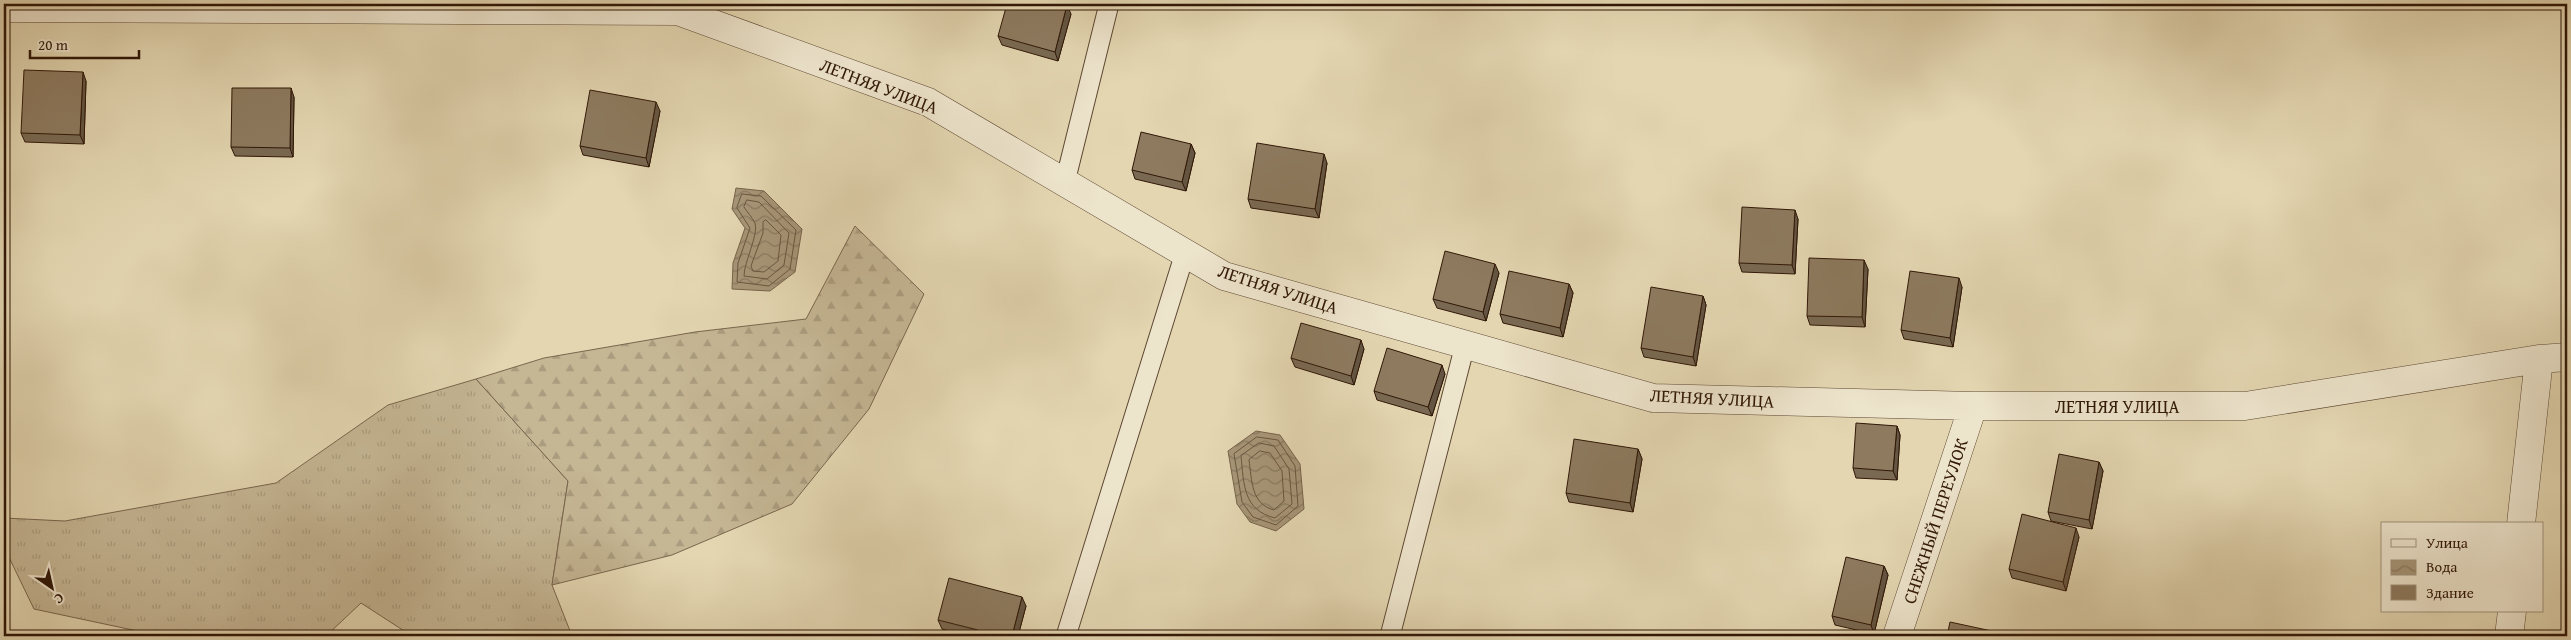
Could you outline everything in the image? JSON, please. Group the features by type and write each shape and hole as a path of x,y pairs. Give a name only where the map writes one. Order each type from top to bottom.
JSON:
{"street":[{"name":"ЛЕТНЯЯ УЛИЦА","path":"4,8 678,11 928,102 1224,276 1653,398 1973,406 2245,406 2539,359 2567,357"},
{"path":"2521,522 2539,359"},
{"name":"СНЕЖНЫЙ ПЕРЕУЛОК","path":"1897,636 1973,406"},
{"path":"2509,636 2512,612"}],"lane":[{"path":"1065,182 1109,4"},
{"path":"1066,636 1185,253"},
{"path":"1390,636 1465,344"}],"green space":[{"path":"855,226 924,294 869,409 792,504 672,555 552,585 568,481 476,379 544,358 695,332 806,319"},
{"path":"476,379 568,481 552,585 572,636 412,636 361,603 326,636 161,636 34,609 4,547 4,518 65,521 276,483 388,405"}],"water":[{"path":"736,188 764,191 802,229 795,272 770,291 732,289 733,263 745,228 732,209"},
{"path":"1256,431 1280,435 1300,464 1304,509 1276,531 1250,522 1237,504 1228,451"}],"building":[{"path":"1007,4 1067,5 1055,52 998,36"},
{"path":"24,70 83,72 80,135 21,133"},
{"path":"232,88 291,88 290,148 231,147"},
{"path":"590,90 656,102 646,158 580,146"},
{"path":"1141,132 1191,144 1182,182 1132,170"},
{"path":"1257,143 1324,154 1315,209 1248,199"},
{"path":"1742,207 1795,210 1792,265 1739,263"},
{"path":"1445,251 1495,264 1483,312 1433,299"},
{"path":"1809,258 1864,260 1862,317 1807,316"},
{"path":"1509,271 1569,284 1560,328 1500,314"},
{"path":"1910,271 1959,278 1950,338 1901,330"},
{"path":"1651,287 1703,296 1693,357 1641,348"},
{"path":"1301,323 1361,340 1351,376 1291,358"},
{"path":"1387,348 1442,365 1428,407 1374,391"},
{"path":"1856,423 1897,426 1893,471 1853,468"},
{"path":"1574,439 1638,449 1630,503 1566,493"},
{"path":"2059,454 2099,462 2089,520 2048,512"},
{"path":"2022,514 2076,528 2063,582 2009,569"},
{"path":"1846,557 1884,566 1871,625 1832,616"},
{"path":"949,578 1022,597 1012,636 976,636 978,630 938,620"},
{"path":"1950,622 2001,633 2001,636 1947,636"}]}
